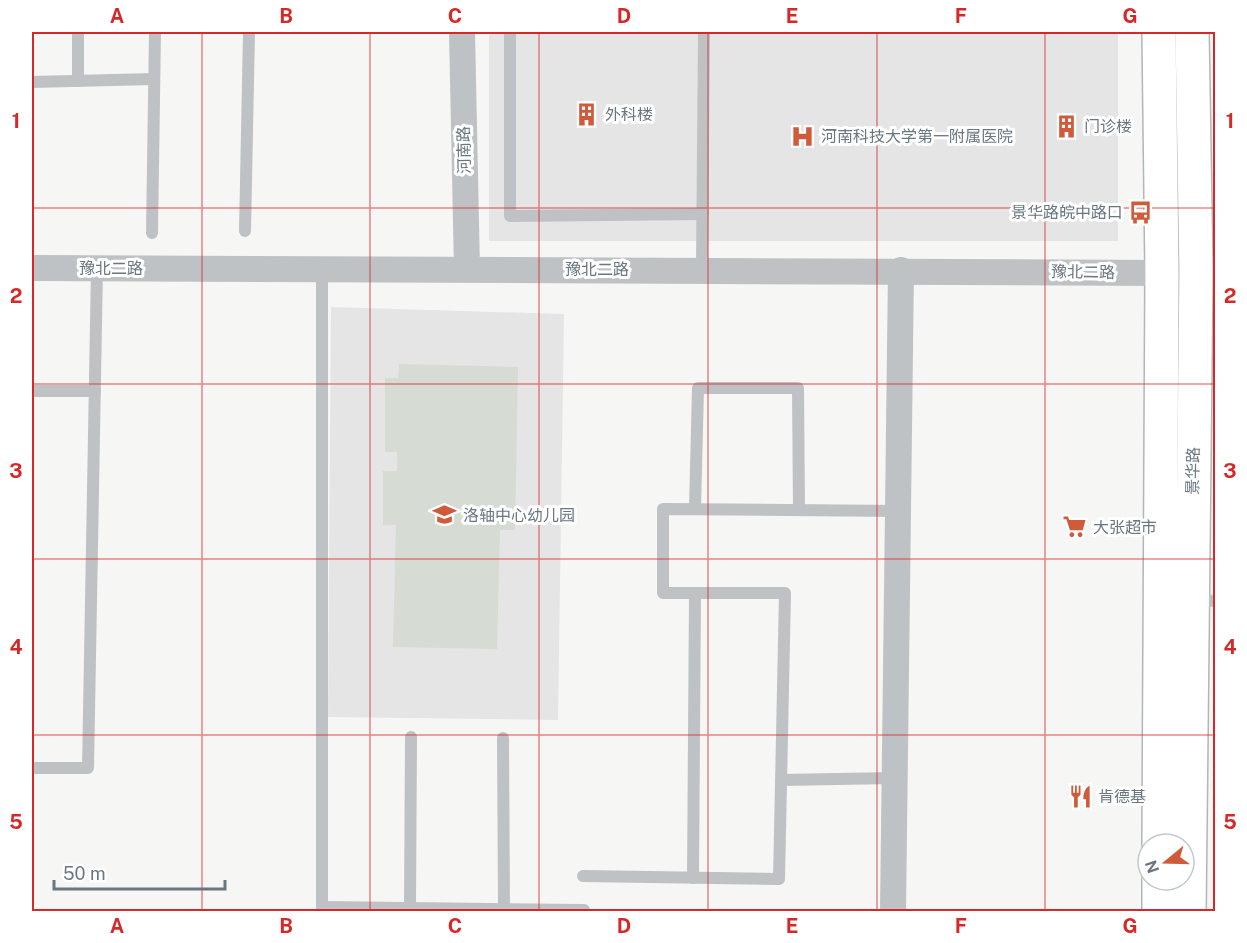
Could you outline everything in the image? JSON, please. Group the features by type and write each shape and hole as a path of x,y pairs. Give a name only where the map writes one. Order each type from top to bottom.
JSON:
{"main road":[{"name":"景华路","path":"1159,32 1162,273 1160,832"},
{"name":"景华路","path":"1189,912 1204,601 1192,32"},
{"path":"1159,892 1159,912"}],"street":[{"name":"河南路","path":"462,32 467,269"},
{"name":"豫北二路","path":"32,268 901,270 1162,273"},
{"path":"893,912 901,270"}],"lane":[{"path":"78,32 78,81"},
{"path":"152,233 155,32"},
{"path":"245,231 249,32"},
{"path":"510,32 510,216 703,214"},
{"path":"702,270 704,32"},
{"path":"32,82 154,79"},
{"path":"32,768 88,768 97,268"},
{"path":"321,269 322,909 504,907 584,910"},
{"path":"695,509 698,388 798,388 799,510"},
{"path":"32,391 95,391"},
{"path":"583,876 778,879 785,593 663,593 663,509 898,511"},
{"path":"693,878 695,593"},
{"path":"410,907 411,737"},
{"path":"504,738 504,907"},
{"path":"780,780 894,778"}],"shaded area":[{"name":"河南科技大学第一附属医院","path":"489,32 1118,32 1118,241 489,241"},
{"name":"洛轴中心幼儿园","path":"331,307 564,314 558,720 328,717"},
{"path":"399,364 518,367 515,530 500,530 497,649 393,647 396,525 383,525 383,471 397,471 397,452 385,452 385,378 398,378"}],"place":[{"name":"外科楼","path":"587,114"},
{"name":"门诊楼","path":"1066,126"},
{"name":"河南科技大学第一附属医院","path":"803,136"},
{"name":"景华路皖中路口","path":"1141,212"},
{"name":"洛轴中心幼儿园","path":"445,515"},
{"name":"大张超市","path":"1075,527"},
{"name":"肯德基","path":"1080,796"}]}
